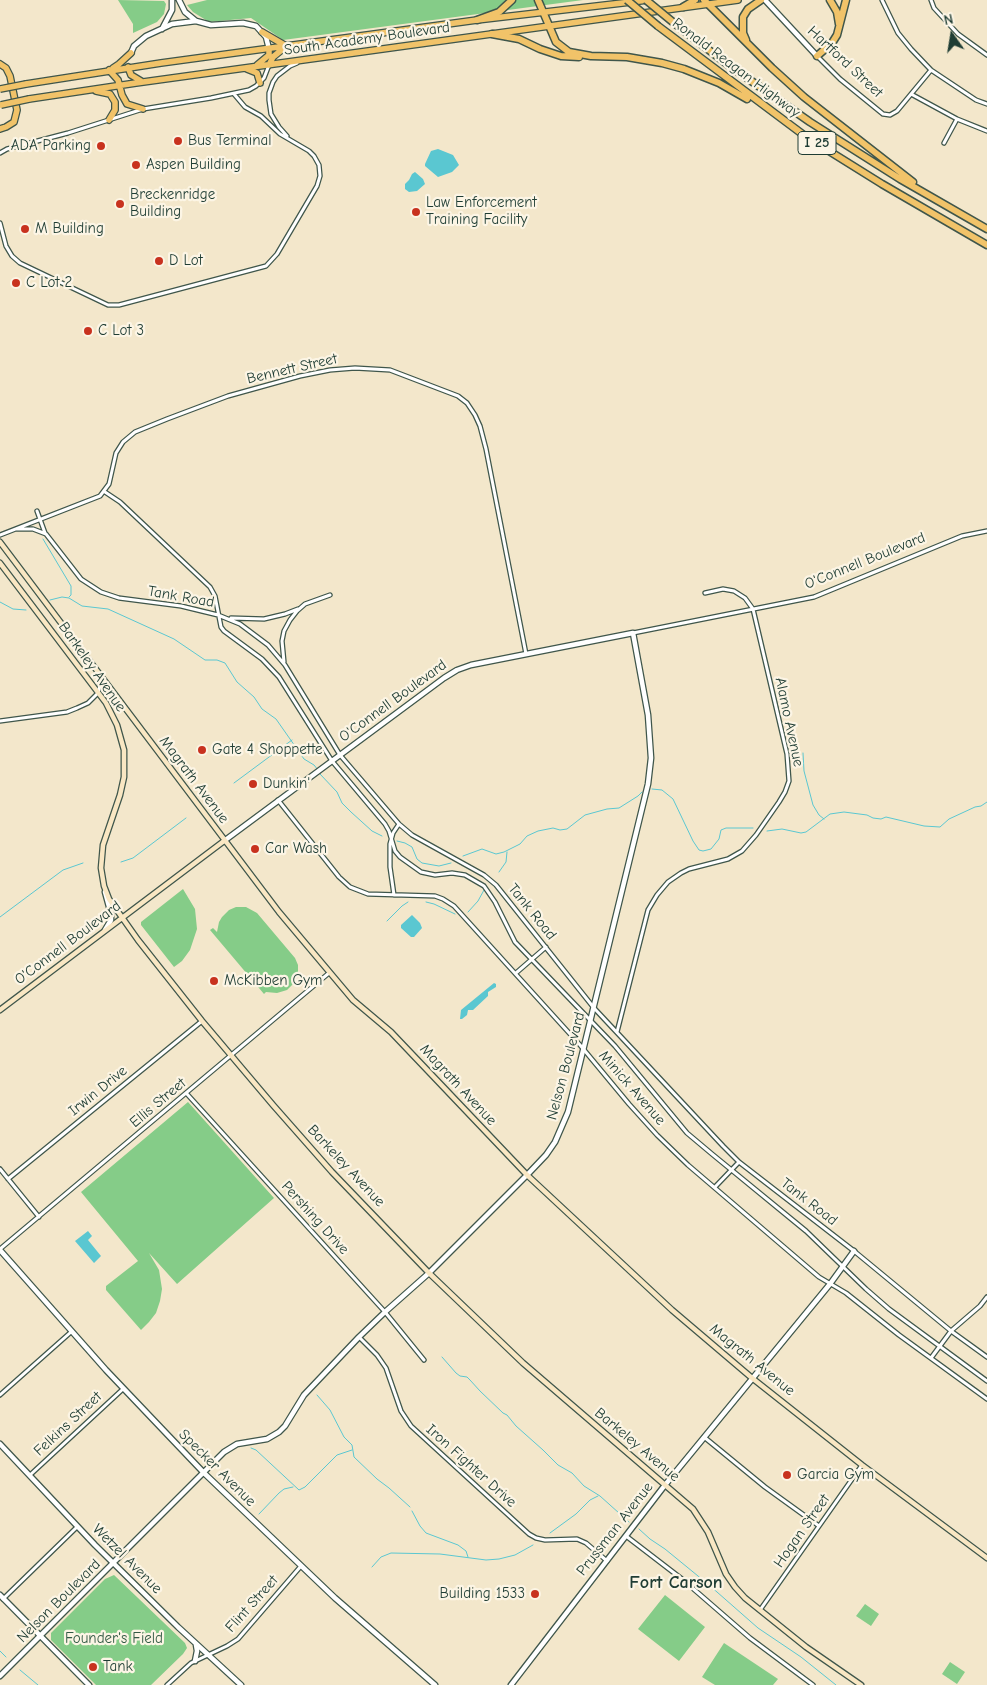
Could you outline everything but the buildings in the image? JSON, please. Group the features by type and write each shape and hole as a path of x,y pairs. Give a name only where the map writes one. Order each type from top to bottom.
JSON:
{"highway":[{"path":"476,20 499,12 512,0"},
{"path":"538,0 556,42 564,50 577,55 647,60 684,69 731,89 783,120"},
{"name":"Ronald Reagan Highway","path":"627,0 658,26 805,136 882,184 987,245"},
{"name":"South Academy Boulevard","path":"0,89 128,67 476,20 647,0"},
{"name":"Ronald Reagan Highway","path":"647,0 727,64 810,122 900,179 987,229"},
{"path":"683,7 695,0"},
{"name":"South Academy Boulevard","path":"1,105 120,85 549,26 706,2 738,0"},
{"path":"748,44 743,33 743,17 748,10 761,0"},
{"path":"830,0 836,12 839,27"},
{"path":"817,56 832,43 837,34 846,0"},
{"path":"706,2 804,97 923,191"},
{"path":"262,32 286,46 273,57 270,65"},
{"path":"492,34 520,39 540,49 561,56 591,56"},
{"path":"253,67 266,59 269,55 269,49"},
{"path":"131,53 120,64 109,70 116,76 124,100 132,106 143,109"},
{"path":"0,64 6,68 10,76 17,110 14,122 0,129"},
{"path":"128,67 133,78 143,82"},
{"path":"245,68 257,73 260,83"},
{"path":"124,100 127,90 136,83"},
{"path":"89,90 106,92 113,98 115,110 109,120"}],"main road":[{"name":"Magrath Avenue","path":"0,542 278,912 329,974 360,1007 391,1032 527,1175 672,1310 752,1378 862,1465 987,1558"},
{"name":"Barkeley Avenue","path":"0,563 109,708 117,725 124,754 124,771 120,796 106,833 102,850 101,868 108,899 121,918 231,1056 332,1172 429,1273 524,1362 692,1509 708,1532 722,1567 731,1582 745,1598 806,1647 861,1685"},
{"name":"O'Connell Boulevard","path":"0,1010 224,841"}],"street":[{"path":"162,29 172,10 172,0"},
{"path":"179,0 185,12 196,22"},
{"name":"Hartford Street","path":"765,0 840,79 883,114 890,115 897,111 931,70"},
{"path":"882,0 898,33 911,50 931,70 976,100 987,104"},
{"path":"931,0 934,8 958,34 987,55"},
{"path":"128,67 134,46 140,40 172,24 196,22 211,25 243,23 256,26 266,37 269,49"},
{"path":"291,140 279,127 271,114 269,93 277,76 290,66 303,60"},
{"path":"0,153 7,149 68,133 143,109 248,90 260,83 270,65"},
{"path":"0,223 6,246 12,256 20,263 108,304 119,305 258,270 271,262 277,254 319,181 319,165 314,156 275,130 261,116 245,106 234,94"},
{"path":"911,94 957,119 987,131"},
{"path":"944,143 957,119"},
{"name":"Bennett Street","path":"105,492 109,484 116,453 130,436 167,418 236,394 314,374 362,368 395,371 454,393 471,407 481,429 526,654"},
{"path":"0,535 94,499 105,492 120,502 210,586 215,596 219,622 224,631 262,659 279,677 332,761 385,824 395,851 400,857 421,872 465,875 484,886 495,902 515,942 615,1046 678,1123 699,1144 806,1231 884,1305 987,1381"},
{"name":"Tank Road","path":"37,511 46,534 81,579 102,592 120,598 181,606 218,614 256,635 272,649 285,665 340,755 399,824 412,835 490,880 594,1008 739,1162 854,1251 951,1331 987,1357"},
{"path":"16,529 30,529 46,534"},
{"name":"O'Connell Boulevard","path":"224,841 452,673 471,665 822,594 962,536 987,531"},
{"path":"705,593 723,589 734,591 743,596 753,609"},
{"path":"227,618 264,619 285,614 316,599 330,595"},
{"path":"285,665 282,646 284,631 301,607"},
{"name":"Alamo Avenue","path":"617,1032 648,910 657,895 668,882 681,873 689,869 728,859 742,851 756,835 787,787 789,774 787,754 753,609"},
{"name":"Nelson Boulevard","path":"0,1676 224,1452 233,1446 266,1439 279,1432 285,1426 304,1396 359,1337 429,1273 550,1150 561,1131 568,1112 644,806 649,775 650,742 648,715 632,632"},
{"path":"0,721 67,712 88,703 98,693 102,678"},
{"name":"Minick Avenue","path":"278,800 344,882 362,892 439,897 459,910 584,1049 629,1104 658,1135 814,1272 846,1293 987,1399"},
{"path":"394,895 390,867 391,838 399,824"},
{"path":"104,886 111,914 105,930"},
{"path":"516,973 546,947"},
{"name":"Ellis Street","path":"0,1250 329,974"},
{"name":"Irwin Drive","path":"8,1179 202,1021"},
{"name":"Pershing Drive","path":"187,1094 385,1312 424,1360"},
{"path":"715,1187 739,1162"},
{"path":"0,1169 39,1217"},
{"name":"Specker Avenue","path":"0,1250 123,1389 204,1473 301,1566 431,1684"},
{"name":"Prussman Avenue","path":"512,1685 665,1485 830,1284 854,1251"},
{"path":"931,1358 951,1331 980,1306 987,1297"},
{"path":"0,1395 71,1332"},
{"name":"Iron Fighter Drive","path":"359,1337 377,1355 386,1368 401,1411 411,1426 529,1534 542,1540 577,1539 607,1560"},
{"name":"Felkins Street","path":"29,1476 123,1389"},
{"path":"704,1437 765,1487 819,1526"},
{"name":"Wetzel Avenue","path":"0,1444 113,1564 241,1685"},
{"name":"Hogan Street","path":"759,1610 862,1465"},
{"path":"77,1526 2,1597 89,1685"},
{"path":"626,1536 682,1579 750,1638 813,1685"},
{"name":"Flint Street","path":"167,1685 182,1669 238,1639 301,1566"},
{"path":"195,1661 196,1643"}],"green space":[{"path":"118,0 164,1 166,4 164,14 157,22 133,33 133,24"},
{"path":"207,0 583,0 283,40 251,18 209,22 193,12 187,5"},
{"path":"183,889 195,909 197,929 190,950 182,961 174,967 141,925 141,922"},
{"path":"236,907 246,907 257,913 295,958 298,965 298,975 287,990 277,993 266,992 264,994 210,930 213,928 217,932 222,917 229,910"},
{"path":"188,1102 274,1198 177,1284 149,1253 159,1270 162,1289 156,1313 141,1330 106,1290 106,1286 138,1261 81,1192"},
{"name":"Founder's Field","path":"114,1575 185,1643 187,1648 151,1685 96,1685 51,1640 51,1633 105,1579"},
{"path":"665,1595 705,1627 679,1661 638,1629"},
{"path":"865,1604 879,1614 871,1626 856,1616"},
{"path":"724,1643 778,1679 773,1685 715,1685 702,1677"},
{"path":"950,1662 965,1672 957,1684 942,1674"}],"water":[{"path":"438,149 453,155 459,165 452,172 438,177 425,164 431,151"},
{"path":"415,172 423,179 425,184 417,191 409,192 405,189 405,184"},
{"path":"412,915 422,928 414,937 411,937 401,928 401,925"},
{"path":"494,983 496,987 488,992 488,996 473,1010 468,1010 467,1015 460,1019 461,1010"},
{"path":"88,1231 92,1236 88,1240 101,1256 94,1263 75,1241"}],"waterway":[{"path":"43,539 71,586 71,595 69,597"},
{"path":"50,600 62,597 69,598 82,606 108,609 174,639 205,660 217,660 225,663 237,682 254,697 262,709 276,719 304,759 318,770"},
{"path":"0,602 13,609 26,610"},
{"path":"234,783 292,740"},
{"path":"803,753 804,771 813,805 824,819"},
{"path":"320,774 337,792 342,803 372,831 382,836"},
{"path":"652,789 662,790 673,799 699,850 711,849 719,839 721,830 726,828 753,828"},
{"path":"463,856 482,849 496,854 504,852 520,844 527,836 538,831 553,828 567,829 585,815 619,808 642,792"},
{"path":"767,831 782,829 801,833 806,832 830,814 844,812 881,819 886,817 924,826 940,827 949,819 987,802"},
{"path":"121,862 133,858 186,818"},
{"path":"397,841 412,847 417,859 422,863 439,866 451,863"},
{"path":"499,872 506,862 507,852"},
{"path":"0,917 63,870 83,863"},
{"path":"468,912 478,901 484,890"},
{"path":"387,921 408,902"},
{"path":"426,902 455,914"},
{"path":"442,1357 456,1373 467,1377 558,1465 572,1473 584,1486 600,1496 629,1522"},
{"path":"317,1395 330,1410 344,1437 352,1445 354,1457 410,1507"},
{"path":"251,1448 256,1450 299,1490 305,1487 337,1455 352,1450"},
{"path":"259,1514 284,1489 293,1487"},
{"path":"550,1533 576,1514 590,1500 598,1496"},
{"path":"412,1511 426,1533 458,1545 466,1551 468,1557"},
{"path":"639,1529 709,1585 758,1628 801,1657 836,1685"},
{"path":"372,1567 381,1557 391,1553 440,1554 486,1560 515,1555 533,1545"},
{"path":"0,1651 6,1657"},
{"path":"20,1670 38,1685"}],"place":[{"name":"Bus Terminal","path":"178,141"},
{"name":"ADA Parking","path":"101,146"},
{"name":"Aspen Building","path":"136,165"},
{"name":"Breckenridge Building","path":"120,204"},
{"name":"Law Enforcement Training Facility","path":"416,212"},
{"name":"M Building","path":"25,229"},
{"name":"D Lot","path":"159,261"},
{"name":"C Lot 2","path":"16,283"},
{"name":"C Lot 3","path":"88,331"},
{"name":"Gate 4 Shoppette","path":"202,750"},
{"name":"Dunkin'","path":"253,784"},
{"name":"Car Wash","path":"255,849"},
{"name":"McKibben Gym","path":"214,981"},
{"name":"Garcia Gym","path":"787,1475"},
{"name":"Building 1533","path":"535,1594"},
{"name":"Tank","path":"93,1667"}],"district":[{"name":"Fort Carson","path":"676,1583"}]}
